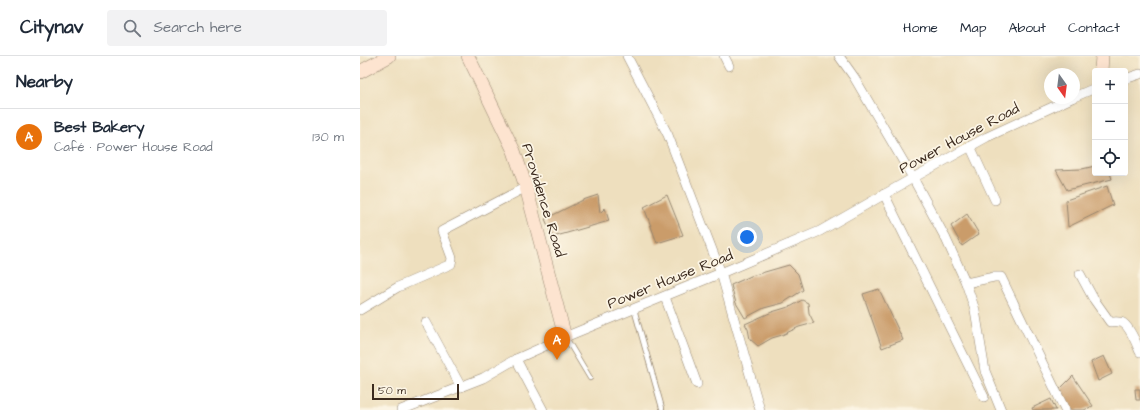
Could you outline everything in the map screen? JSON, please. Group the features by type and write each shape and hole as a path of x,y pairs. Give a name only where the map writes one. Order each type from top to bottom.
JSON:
{"street":[{"path":"360,72 389,56"},
{"name":"Providence Road","path":"468,56 514,151 526,187 565,337"},
{"path":"627,56 668,135 721,273 760,410"},
{"path":"724,56 729,66"},
{"path":"839,56 854,77 913,178 946,239 966,283 975,310 985,371 990,387 1001,410"},
{"path":"1100,68 1102,56"},
{"path":"1128,78 1140,74"},
{"name":"Power House Road","path":"1080,95 1092,89"},
{"name":"Power House Road","path":"401,410 483,378 516,359 565,337 820,231 970,146 1060,104"},
{"path":"970,146 995,200"},
{"path":"360,310 398,288 451,264 452,258 442,231 526,187"},
{"path":"884,194 984,397"},
{"path":"1080,274 1093,298 1110,322 1118,322 1127,327 1140,352"},
{"path":"966,283 1001,277 1065,410"},
{"path":"665,296 697,384"},
{"path":"426,322 461,387"},
{"path":"516,359 543,410"}],"lane":[{"path":"634,309 662,408"},
{"path":"565,337 590,378"}],"building":[{"path":"1092,167 1092,176 1111,176 1112,179 1067,190 1056,170 1082,169"},
{"path":"1107,186 1113,205 1068,227 1066,200"},
{"path":"598,195 600,213 605,208 609,221 553,237 545,219 583,200"},
{"path":"667,195 683,235 657,243 644,207"},
{"path":"967,214 979,234 962,246 951,226"},
{"path":"789,265 798,274 803,290 783,303 764,308 745,318 736,303 731,285 751,276"},
{"path":"879,289 903,340 882,348 863,294"},
{"path":"802,300 808,303 809,313 814,323 799,327 772,338 758,346 750,339 748,329 745,324 772,312 792,306"},
{"path":"1104,356 1112,374 1098,381 1091,362"},
{"path":"1073,376 1093,406 1084,410 1068,410 1058,391"},
{"path":"1135,389 1140,389 1140,400 1136,400"},
{"path":"1051,399 1056,410 1033,410 1032,408"}],"place":[{"name":"Best Bakery","path":"557,360"}]}
